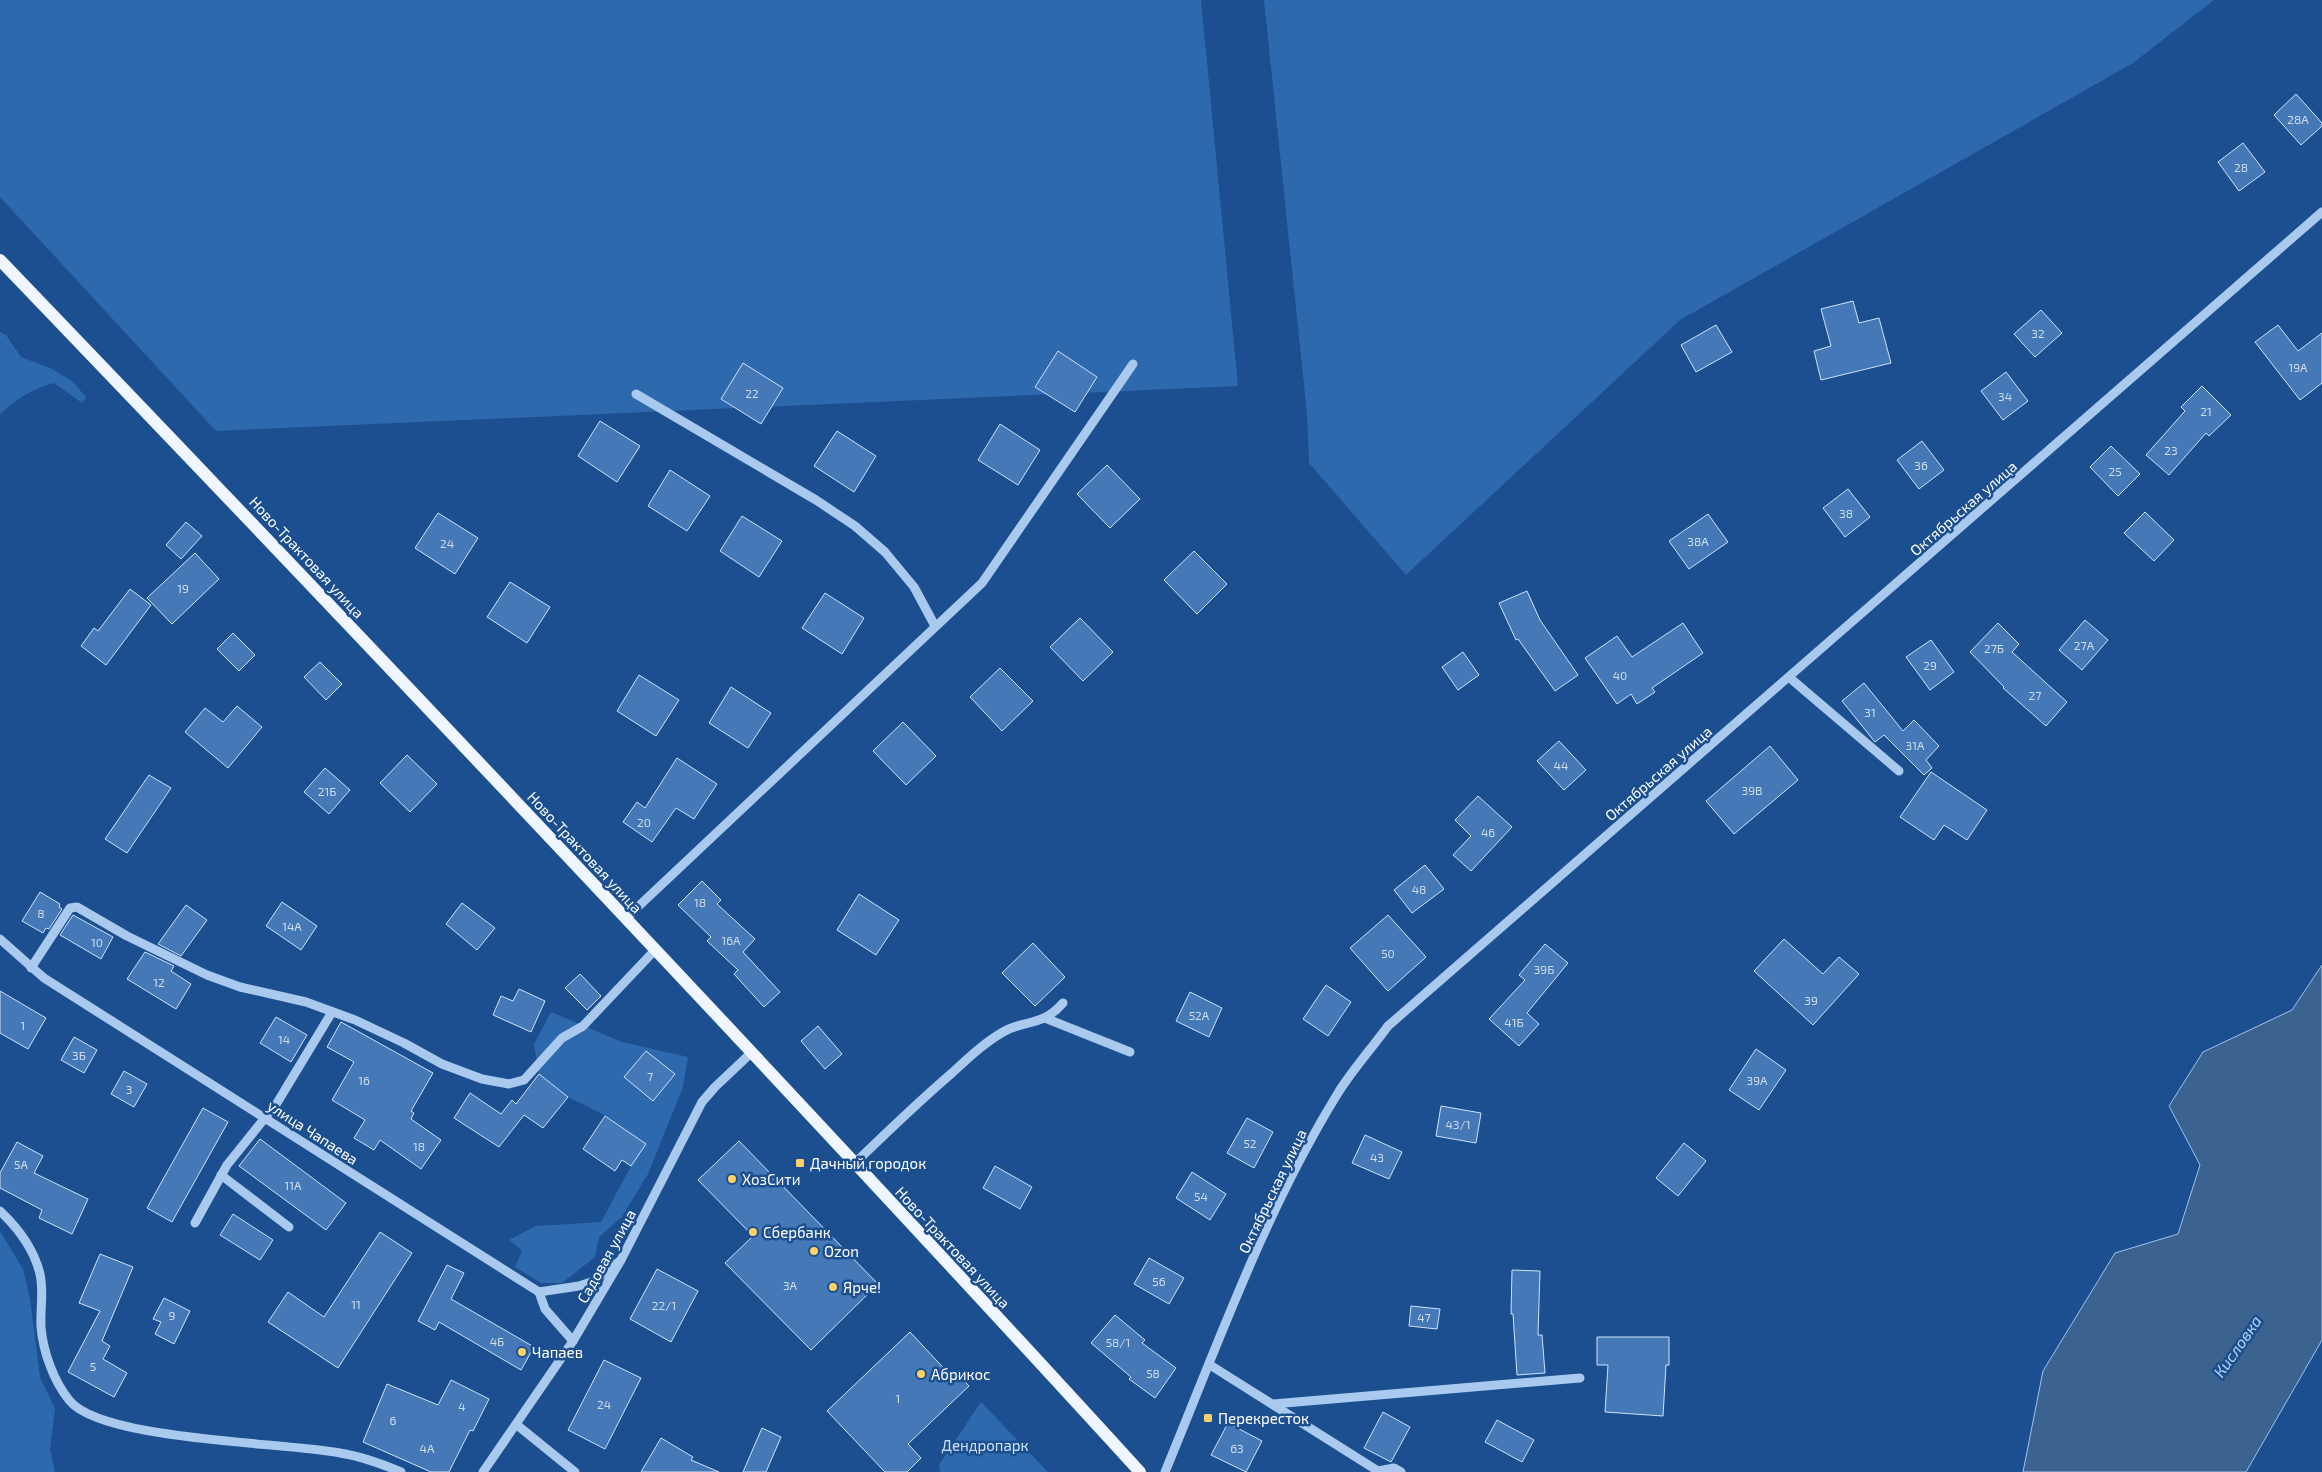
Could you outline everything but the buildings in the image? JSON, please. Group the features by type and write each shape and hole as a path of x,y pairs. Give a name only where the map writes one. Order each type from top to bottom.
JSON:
{"main road":[{"name":"Ново-Трактовая улица","path":"0,260 214,482 655,950 1140,1472"}],"street":[{"name":"Октябрьская улица","path":"1165,1472 1296,1166 1339,1091 1388,1026 1790,678 2322,212"},
{"path":"625,919 982,583 1133,364"},
{"path":"636,394 816,500 855,526 885,552 914,587 935,626"},
{"path":"1790,678 1899,771"},
{"path":"31,968 73,906 127,936 207,976 240,987 306,1002 404,1043 442,1064 482,1079 509,1084 524,1080 562,1038 583,1026 655,950"},
{"name":"улица Чапаева","path":"0,939 44,978 539,1292"},
{"path":"854,1164 915,1105 975,1053 1003,1032 1046,1018 1053,1014 1063,1003"},
{"path":"195,1224 221,1175 277,1103 332,1012"},
{"path":"1046,1018 1130,1052"},
{"name":"Садовая улица","path":"483,1472 518,1425 573,1341 621,1260 702,1102 750,1053"},
{"path":"221,1175 288,1227"},
{"path":"0,1211 25,1239 40,1272 43,1297 41,1326 46,1355 62,1390 80,1411 102,1420 129,1426 220,1440 340,1452 401,1472"},
{"path":"573,1341 545,1309 539,1292 594,1281 621,1260"},
{"path":"1210,1364 1378,1471 1394,1468 1402,1472"},
{"path":"1272,1404 1580,1378"},
{"path":"518,1425 575,1472"}],"green space":[{"path":"0,0 1201,0 1238,386 216,431 0,197"},
{"path":"1264,0 2214,0 2133,63 1680,320 1406,575 1309,463 1307,414"},
{"path":"0,332 6,335 21,357 50,368 72,381 86,397 82,403 54,383 25,395 0,414"},
{"path":"551,1012 622,1042 688,1057 683,1087 648,1174 622,1217 599,1237 595,1257 562,1283 541,1283 515,1267 522,1251 509,1240 536,1226 601,1222 631,1166 646,1144 606,1116 568,1097 539,1074 534,1044"},
{"path":"0,1231 23,1269 30,1299 40,1377 55,1409 50,1449 55,1472 0,1472"},
{"name":"Дендропарк","path":"981,1402 1048,1472 940,1472 939,1465"}],"water":[{"name":"Кисловка","path":"2322,965 2322,1340 2246,1472 2023,1472 2043,1371 2115,1253 2178,1234 2200,1165 2169,1106 2203,1052 2292,1010"}],"place":[{"name":"Дачный городок","path":"800,1163"},
{"name":"ХозСити","path":"732,1179"},
{"name":"Сбербанк","path":"753,1232"},
{"name":"Ozon","path":"814,1251"},
{"name":"Ярче!","path":"833,1287"},
{"name":"Чапаев","path":"522,1352"},
{"name":"Абрикос","path":"921,1374"},
{"name":"Перекресток","path":"1208,1418"}]}
